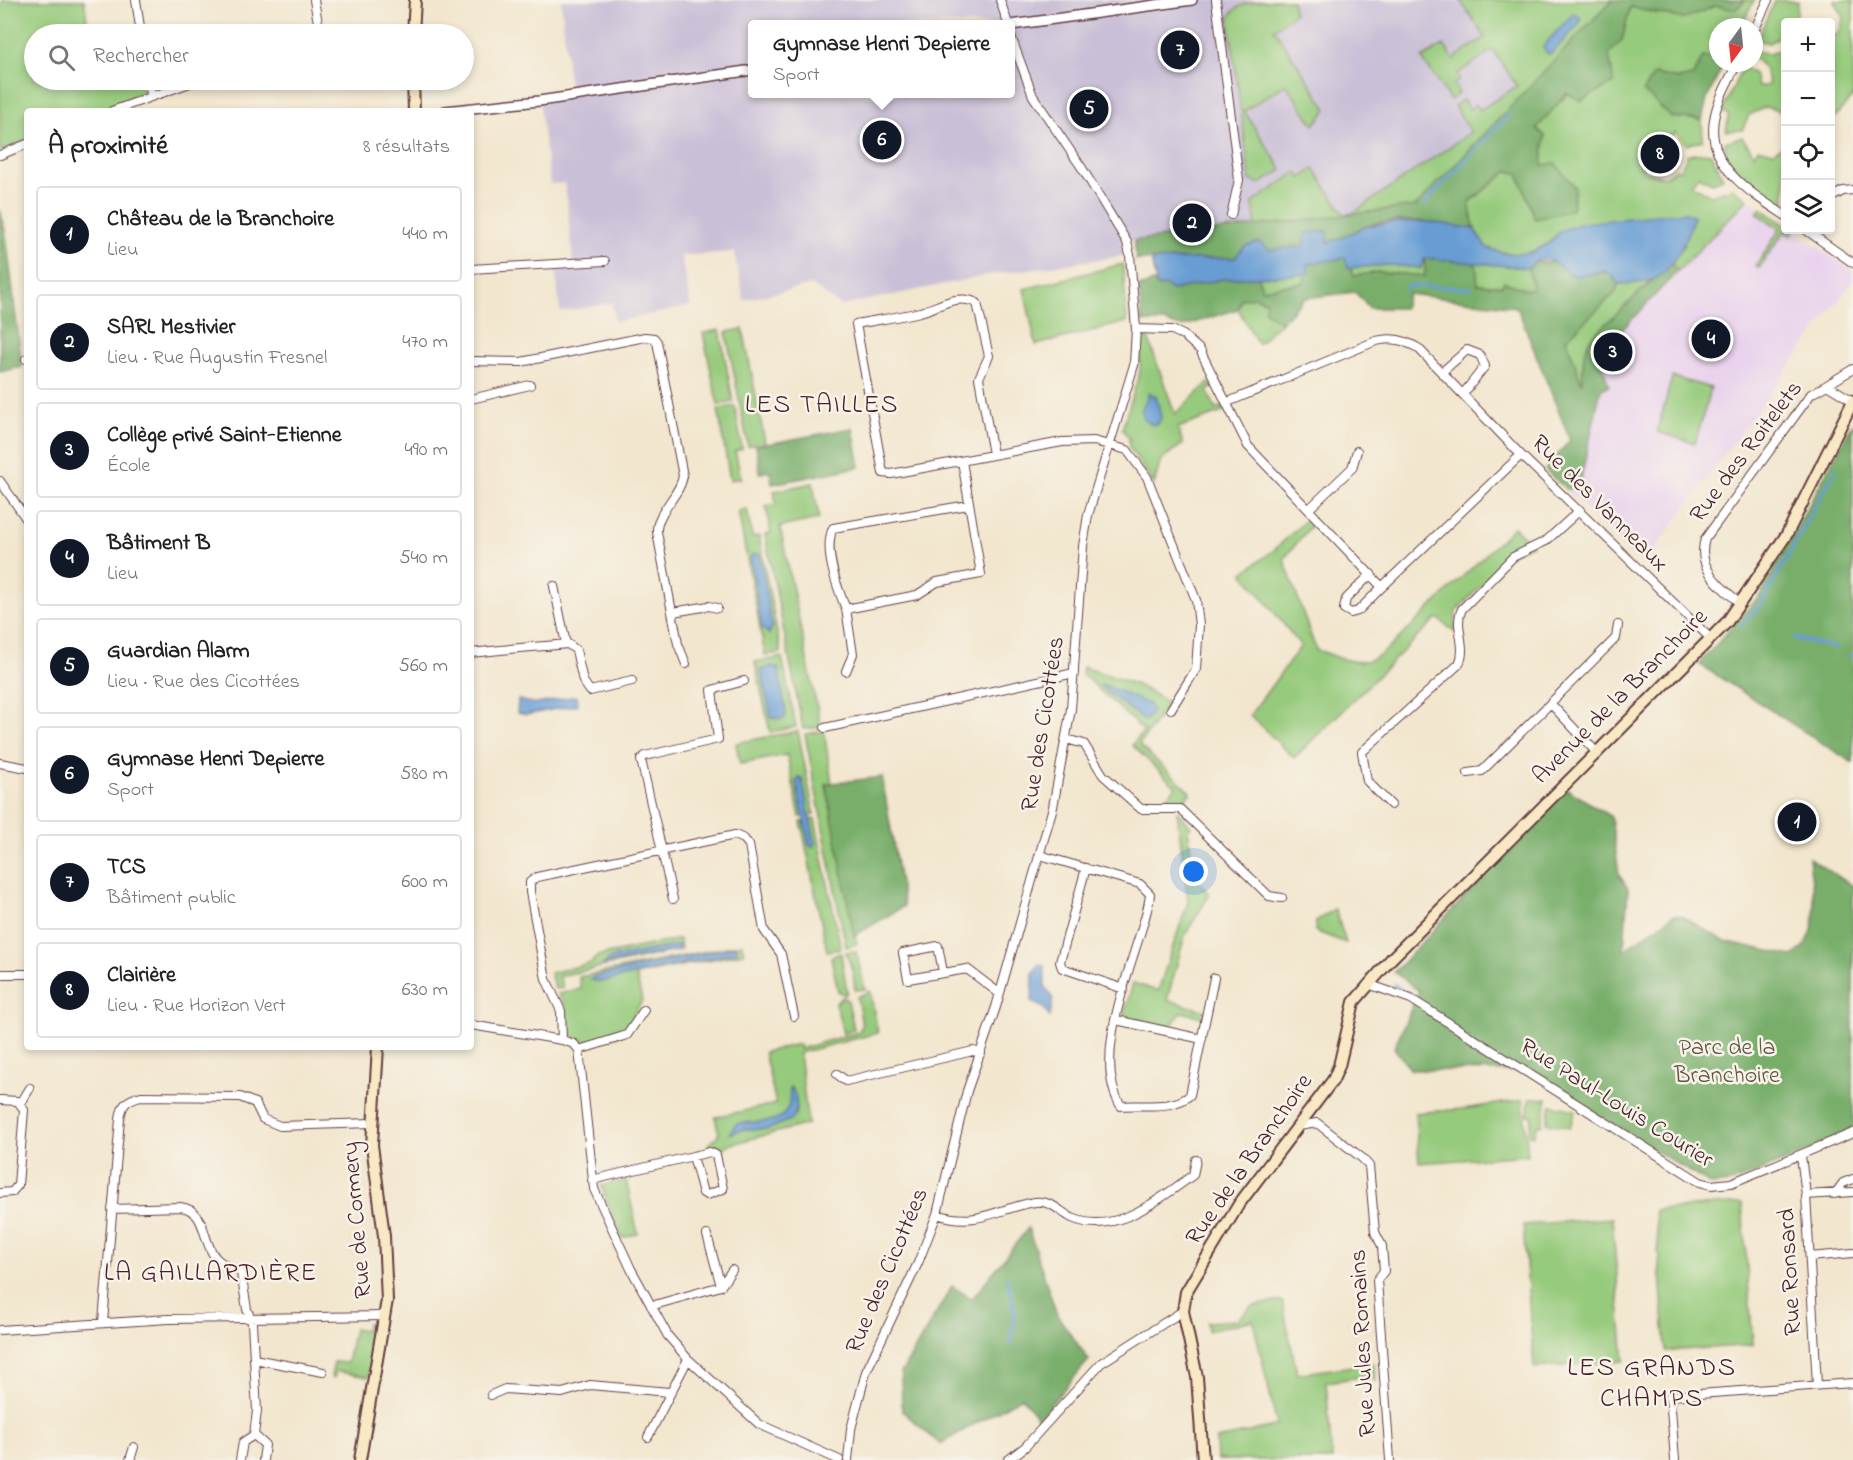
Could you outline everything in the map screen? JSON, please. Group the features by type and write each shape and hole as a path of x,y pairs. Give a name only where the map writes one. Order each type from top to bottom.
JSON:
{"main road":[{"path":"414,24 415,0"},
{"path":"413,90 414,108"},
{"name":"Avenue de la Branchoire","path":"1368,984 1727,622 1787,534 1853,401"},
{"name":"Rue de la Branchoire","path":"1184,1311 1189,1285 1233,1212 1333,1080 1339,1066 1352,1007 1368,984"},
{"name":"Rue de Cormery","path":"360,1460 385,1316 387,1289 386,1258 375,1178 372,1123 378,1050"},
{"path":"1184,1311 1197,1377 1203,1460"}],"street":[{"path":"136,0 140,24"},
{"path":"314,0 318,24"},
{"path":"1000,0 1007,20"},
{"path":"1015,24 1191,0"},
{"path":"1216,0 1239,180 1231,215"},
{"path":"1760,18 1768,0"},
{"name":"Rue des Cicottées","path":"848,1460 851,1429 866,1372 918,1263 937,1215 965,1100 1040,855 1066,738 1074,673 1083,546 1093,496 1131,383 1136,329 1127,242 1082,168 1036,102 1015,50"},
{"path":"473,108 538,101 748,71"},
{"path":"1733,72 1715,114 1715,145 1725,169 1734,179 1781,213"},
{"path":"150,90 151,95"},
{"path":"122,108 167,90"},
{"path":"0,155 24,145"},
{"path":"1835,195 1842,191 1853,190"},
{"path":"1812,234 1853,263"},
{"path":"474,269 605,261"},
{"path":"993,454 979,378 989,356 977,303 964,299 936,304 922,312 856,324 883,473 891,474 1062,442 1094,441 1128,450 1147,477 1196,600 1199,625 1196,669 1171,709"},
{"path":"1136,329 1172,330 1191,341 1200,350 1248,446 1310,508 1382,587"},
{"path":"474,361 521,362 645,337 654,338 657,342 683,471 679,489 657,527 678,644 686,664"},
{"name":"Rue des Vanneaux","path":"1228,402 1350,350 1386,338 1406,341 1418,348 1521,455 1580,510 1640,573 1710,638"},
{"path":"1442,372 1467,350 1480,355 1485,366 1463,394"},
{"name":"Rue des Roitelets","path":"1740,603 1702,562 1705,539 1810,394 1853,369"},
{"name":"Rue des Roitelets","path":"1827,385 1853,401"},
{"path":"474,398 530,386"},
{"path":"1310,508 1352,468 1357,451"},
{"path":"1371,574 1344,601 1346,611 1358,611 1521,455"},
{"path":"846,609 917,595 937,582 981,574 962,461"},
{"path":"0,481 24,516"},
{"path":"846,671 853,654 846,609 839,592 828,540 833,528 968,505"},
{"path":"1391,805 1367,781 1362,753 1459,664 1462,652 1459,621 1462,609 1513,557 1546,541 1580,510"},
{"path":"554,586 566,644"},
{"path":"673,612 709,606 717,608"},
{"path":"1468,773 1482,771 1551,704 1616,638 1618,625"},
{"path":"474,653 514,647 546,648 566,644 576,650 583,681 590,691 632,681"},
{"path":"825,728 1074,673"},
{"path":"673,899 641,760 645,756 718,739 712,690 744,681"},
{"path":"1551,704 1597,752"},
{"path":"1066,738 1084,744 1102,775 1141,809 1180,809 1269,896 1282,898"},
{"path":"0,763 24,767"},
{"path":"562,1040 561,1011 546,979 530,882 537,877 735,835 747,842 764,930 782,954 794,1016"},
{"path":"1040,855 1140,884 1150,894 1116,1020 1110,1077 1113,1093 1121,1106 1168,1104 1186,1099 1194,1085 1214,978"},
{"path":"1086,868 1060,962 1062,968 1124,989"},
{"path":"943,972 938,946 903,953 908,979 967,969 999,993"},
{"path":"0,974 24,974"},
{"name":"Rue Paul-Louis Courier","path":"1368,984 1411,999 1700,1182 1711,1185 1731,1184 1853,1133"},
{"path":"579,1050 627,1035 644,1010"},
{"path":"1116,1020 1202,1040"},
{"path":"474,1025 574,1044 579,1050 592,1180 598,1201 668,1336 688,1359 759,1424 839,1460"},
{"path":"837,1074 846,1081 973,1051 981,1053"},
{"path":"21,1103 30,1088"},
{"path":"103,1322 122,1106 128,1100 141,1096 240,1097 255,1103 263,1119 280,1126 372,1123"},
{"path":"0,1100 21,1103"},
{"path":"0,1193 12,1192 18,1185 24,1110 21,1103"},
{"name":"Rue Jules Romains","path":"1299,1126 1317,1123 1369,1166 1375,1232 1382,1246 1384,1271 1377,1280 1390,1460"},
{"path":"592,1180 693,1156 710,1152 716,1155 723,1189 708,1195 703,1194 693,1156"},
{"name":"Rue Ronsard","path":"1801,1156 1806,1195 1817,1385"},
{"path":"937,1215 968,1221 1040,1202 1052,1205 1080,1221 1113,1220 1135,1213 1160,1199 1193,1175 1196,1160"},
{"path":"1835,1194 1843,1183 1853,1179"},
{"path":"1806,1195 1853,1192"},
{"path":"112,1209 180,1207 195,1213 215,1257 243,1276 248,1316 252,1323 256,1411 254,1435"},
{"path":"707,1235 721,1286"},
{"path":"1810,1257 1853,1253"},
{"path":"651,1306 721,1286 732,1270"},
{"path":"1008,1460 1025,1447 1101,1363 1184,1311"},
{"path":"0,1330 103,1322 248,1316 385,1316"},
{"path":"254,1359 323,1372"},
{"path":"648,1437 669,1392 688,1359"},
{"path":"1675,1460 1670,1396 1853,1383"},
{"path":"490,1395 505,1389 562,1393 590,1385 669,1392"},
{"path":"240,1460 243,1442 254,1435"},
{"path":"254,1435 265,1445 262,1460"},
{"path":"130,1460 134,1447"}],"shaded area":[{"path":"561,0 1573,0 1594,20 1417,206 1127,242 1130,255 988,275 841,306 811,285 744,300 734,252 681,256 691,306 615,322 612,303 560,312 555,264 573,262 565,183 550,184 539,101 570,96"},
{"path":"1748,199 1781,222 1781,234 1799,234 1853,271 1853,281 1643,565 1566,489 1576,488 1596,415 1601,388 1599,354"}],"green space":[{"path":"3,0 84,0 88,24 24,24 24,90 144,90 144,92 106,108 24,108 24,141 0,151 0,9"},
{"path":"1292,0 1294,14 1274,29 1327,109 1314,125 1286,84 1244,111 1282,170 1260,184 1250,180 1229,20 1232,13 1242,5"},
{"path":"1460,0 1612,0 1417,206 1256,227 1253,203 1297,172 1301,178 1314,169 1344,214 1353,213 1471,132 1454,106 1463,100 1469,109 1476,104 1480,110 1517,86 1493,50 1457,74 1460,80 1454,84 1459,93 1450,100 1422,58 1444,45 1453,59 1485,37"},
{"path":"1612,0 1746,0 1735,10 1716,6 1683,19 1630,7 1622,40 1609,54 1614,83 1581,101 1567,93 1537,128 1545,136 1542,165 1555,163 1575,187 1572,210 1535,219 1518,173 1508,171 1469,202 1474,229 1420,221 1393,221 1367,226 1328,243 1327,231 1306,233 1305,246 1270,250 1244,247 1235,258 1136,260 1134,241 1416,206"},
{"path":"1746,0 1754,0 1745,18 1709,18 1709,57 1703,57 1693,76 1678,79 1654,74 1671,117 1702,120 1703,140 1687,145 1675,132 1672,136 1655,133 1642,141 1637,155 1645,172 1664,177 1677,169 1680,171 1688,154 1711,153 1723,178 1712,183 1698,176 1691,185 1711,195 1732,188 1748,199 1678,271 1671,263 1685,244 1560,231 1540,248 1524,253 1507,253 1491,249 1481,242 1472,220 1469,203 1508,171 1518,173 1542,165 1545,136 1536,128 1622,40 1630,7 1683,19 1716,5 1735,10"},
{"path":"1775,0 1798,2 1796,18 1781,18 1781,36 1769,43 1763,42 1763,27"},
{"path":"1834,0 1853,0 1853,97 1835,117 1835,35 1839,33 1844,17"},
{"path":"1781,49 1781,112 1766,107 1749,115 1742,130 1726,131 1729,114 1722,112 1740,72 1754,74 1758,87 1769,85 1763,67 1763,53 1770,54"},
{"path":"1703,57 1709,57 1709,72 1720,72 1707,99 1702,120 1671,117 1643,91 1654,74 1678,79 1693,76"},
{"path":"1742,137 1754,154 1758,148 1773,152 1781,147 1781,204 1756,188 1737,172 1726,153 1725,142"},
{"path":"1761,208 1781,222 1783,234 1759,268 1756,266 1780,229 1757,213"},
{"path":"0,210 6,235 22,367 0,372"},
{"path":"1346,258 1354,276 1377,272 1425,276 1425,258 1476,263 1478,284 1501,286 1504,282 1527,290 1533,287 1528,268 1537,262 1557,262 1570,275 1609,272 1618,284 1616,292 1566,339 1582,384 1584,353 1590,339 1671,263 1678,271 1599,354 1609,386 1601,389 1580,483 1576,488 1566,489 1545,470 1570,440 1517,307 1408,294 1404,308 1370,308 1355,292 1305,298 1281,322 1265,311 1266,301 1255,297 1241,299 1238,309 1181,327 1164,322 1142,322 1139,287 1154,282 1157,287 1166,286 1172,290 1223,279 1258,277 1262,289 1304,283 1307,264"},
{"path":"1425,258 1425,276 1377,272 1354,276 1348,268 1390,265 1421,268"},
{"path":"1476,263 1528,268 1533,287 1527,290 1504,282 1502,286 1477,284"},
{"path":"1123,264 1127,322 1036,345 1024,289"},
{"path":"1308,274 1304,283 1262,289 1258,277"},
{"path":"1653,280 1590,339 1584,353 1582,385 1566,339 1616,292 1618,284"},
{"path":"1255,297 1266,302 1265,311 1281,322 1258,344 1238,309 1241,299"},
{"path":"743,329 765,443 748,446 726,332"},
{"path":"720,330 733,402 718,405 703,333"},
{"path":"1147,335 1175,414 1209,382 1213,387 1207,391 1216,409 1222,406 1225,411 1178,428 1183,444 1161,460 1154,484 1129,447 1129,438 1122,429 1140,371 1141,342"},
{"path":"1672,377 1711,388 1695,443 1657,432"},
{"path":"735,406 742,449 735,451 741,478 730,480 718,409"},
{"path":"1853,423 1853,763 1699,664 1761,594"},
{"path":"853,428 860,467 772,484 770,471 760,473 756,446"},
{"path":"813,483 819,519 780,527 821,727 803,729 765,535 771,533 766,506 776,504 774,491"},
{"path":"747,509 752,537 759,536 781,653 765,655 738,511"},
{"path":"1308,518 1313,523 1284,559 1316,650 1355,662 1371,659 1390,647 1514,527 1532,545 1510,554 1456,612 1455,632 1437,618 1294,758 1250,715 1301,646 1243,573 1274,550"},
{"path":"782,657 796,727 770,732 755,662"},
{"path":"1083,667 1135,684 1166,701 1164,710 1139,745 1191,792 1183,802 1179,799 1161,803 1176,787 1132,745 1144,731 1082,674"},
{"path":"798,731 814,814 800,817 787,755 740,764 736,743"},
{"path":"824,731 832,784 826,785 857,944 846,947 805,734"},
{"path":"882,777 904,906 854,936 826,784"},
{"name":"Parc de la Branchoire","path":"1567,789 1611,817 1619,874 1628,889 1624,950 1674,915 1682,916 1724,941 1792,956 1803,947 1813,925 1814,899 1809,858 1853,886 1853,1133 1731,1183 1711,1185 1527,1071 1411,1070 1394,1048 1419,991 1394,972"},
{"path":"1177,811 1191,826 1188,829 1194,877 1210,894 1185,935 1167,1000 1206,1011 1205,1018 1182,1012 1170,1027 1125,1018 1124,1014 1133,983 1158,991 1188,902"},
{"path":"815,819 841,949 827,951 801,822"},
{"path":"1335,909 1346,943 1315,931 1316,921"},
{"path":"680,939 681,950 559,976 563,988 555,989 550,973 591,963 597,956"},
{"path":"742,944 744,953 636,975 642,1000 625,1032 612,1038 589,1042 569,1036 566,1008 558,994 581,989 579,977"},
{"path":"856,951 865,989 855,990 853,972 846,952"},
{"path":"841,953 847,992 845,995 838,991 831,957"},
{"path":"870,991 878,1033 799,1053 808,1124 728,1145 719,1153 708,1145 719,1134 715,1117 776,1104 764,1052 799,1044 799,1049 859,1032 862,1025 857,997"},
{"path":"843,997 848,1001 854,1029 843,1034 836,1003"},
{"path":"1530,1098 1547,1099 1542,1125 1537,1125 1534,1136 1529,1135 1532,1116 1527,1115"},
{"path":"1523,1100 1528,1155 1419,1163 1415,1113"},
{"path":"1551,1105 1576,1110 1570,1127 1547,1123"},
{"path":"626,1180 638,1234 621,1238 601,1186"},
{"path":"1742,1203 1753,1345 1666,1351 1655,1210"},
{"path":"1612,1218 1624,1361 1534,1368 1523,1225"},
{"path":"1028,1228 1057,1315 1089,1360 1038,1419 1022,1397 940,1444 902,1411 901,1373 952,1286 972,1299"},
{"path":"1282,1301 1297,1374 1374,1363 1375,1381 1368,1376 1326,1382 1332,1460 1217,1460 1216,1440 1277,1425 1253,1320 1208,1331 1207,1322 1237,1320 1252,1306"},
{"path":"367,1323 372,1324 375,1340 368,1377 336,1371 334,1378 331,1377 334,1362 347,1363 354,1329 364,1331"}],"water":[{"path":"1574,13 1581,18 1580,23 1552,53 1548,54 1543,48 1544,45"},
{"path":"1684,212 1694,217 1673,262 1660,276 1639,283 1618,284 1609,273 1604,271 1575,276 1553,262 1541,259 1528,268 1425,258 1421,268 1390,265 1348,268 1345,258 1308,264 1308,274 1223,279 1172,290 1166,286 1157,287 1151,260 1235,258 1244,247 1259,242 1270,250 1305,246 1305,233 1327,231 1329,243 1368,226 1394,222 1430,222 1474,229 1486,247 1506,254 1530,253 1550,243 1560,231 1583,223"},
{"path":"1149,393 1156,396 1161,417 1159,423 1152,425 1143,419 1141,411"},
{"path":"753,554 760,555 772,626 769,634 762,628 750,558"},
{"path":"772,666 779,669 786,713 784,719 771,718 761,670"},
{"path":"1104,685 1149,704 1152,710 1147,719 1143,720 1100,686"},
{"path":"575,696 578,700 576,705 526,715 517,713 518,700 537,704"},
{"path":"799,778 802,779 815,842 813,847 809,845 796,782"},
{"path":"679,945 678,950 603,965 611,958"},
{"path":"737,946 737,952 601,982 591,980 593,977"},
{"path":"1039,964 1045,966 1045,986 1053,999 1050,1017 1044,1008 1032,1002 1033,973"},
{"path":"790,1087 795,1094 796,1102 793,1119 769,1129 745,1129 729,1134 736,1124 765,1122 779,1118 789,1105"}],"waterway":[{"path":"1424,204 1508,115"},
{"path":"1405,289 1409,286 1471,288"},
{"path":"1741,626 1762,603 1836,469"},
{"path":"1794,638 1836,648"},
{"path":"1394,985 1411,996"},
{"path":"1007,1278 1015,1313 1011,1345"}],"place":[{"name":"TCS","path":"1180,50"},
{"name":"Guardian Alarm","path":"1089,109"},
{"name":"Gymnase Henri Depierre","path":"882,140"},
{"name":"Clairière","path":"1660,154"},
{"name":"SARL Mestivier","path":"1192,223"},
{"name":"Bâtiment B","path":"1711,339"},
{"name":"Collège privé Saint-Etienne","path":"1613,352"},
{"name":"Château de la Branchoire","path":"1797,822"}],"district":[{"name":"LES TAILLES","path":"822,406"},
{"name":"LA GAILLARDIÈRE","path":"211,1274"},
{"name":"LES GRANDS CHAMPS","path":"1652,1384"}]}
